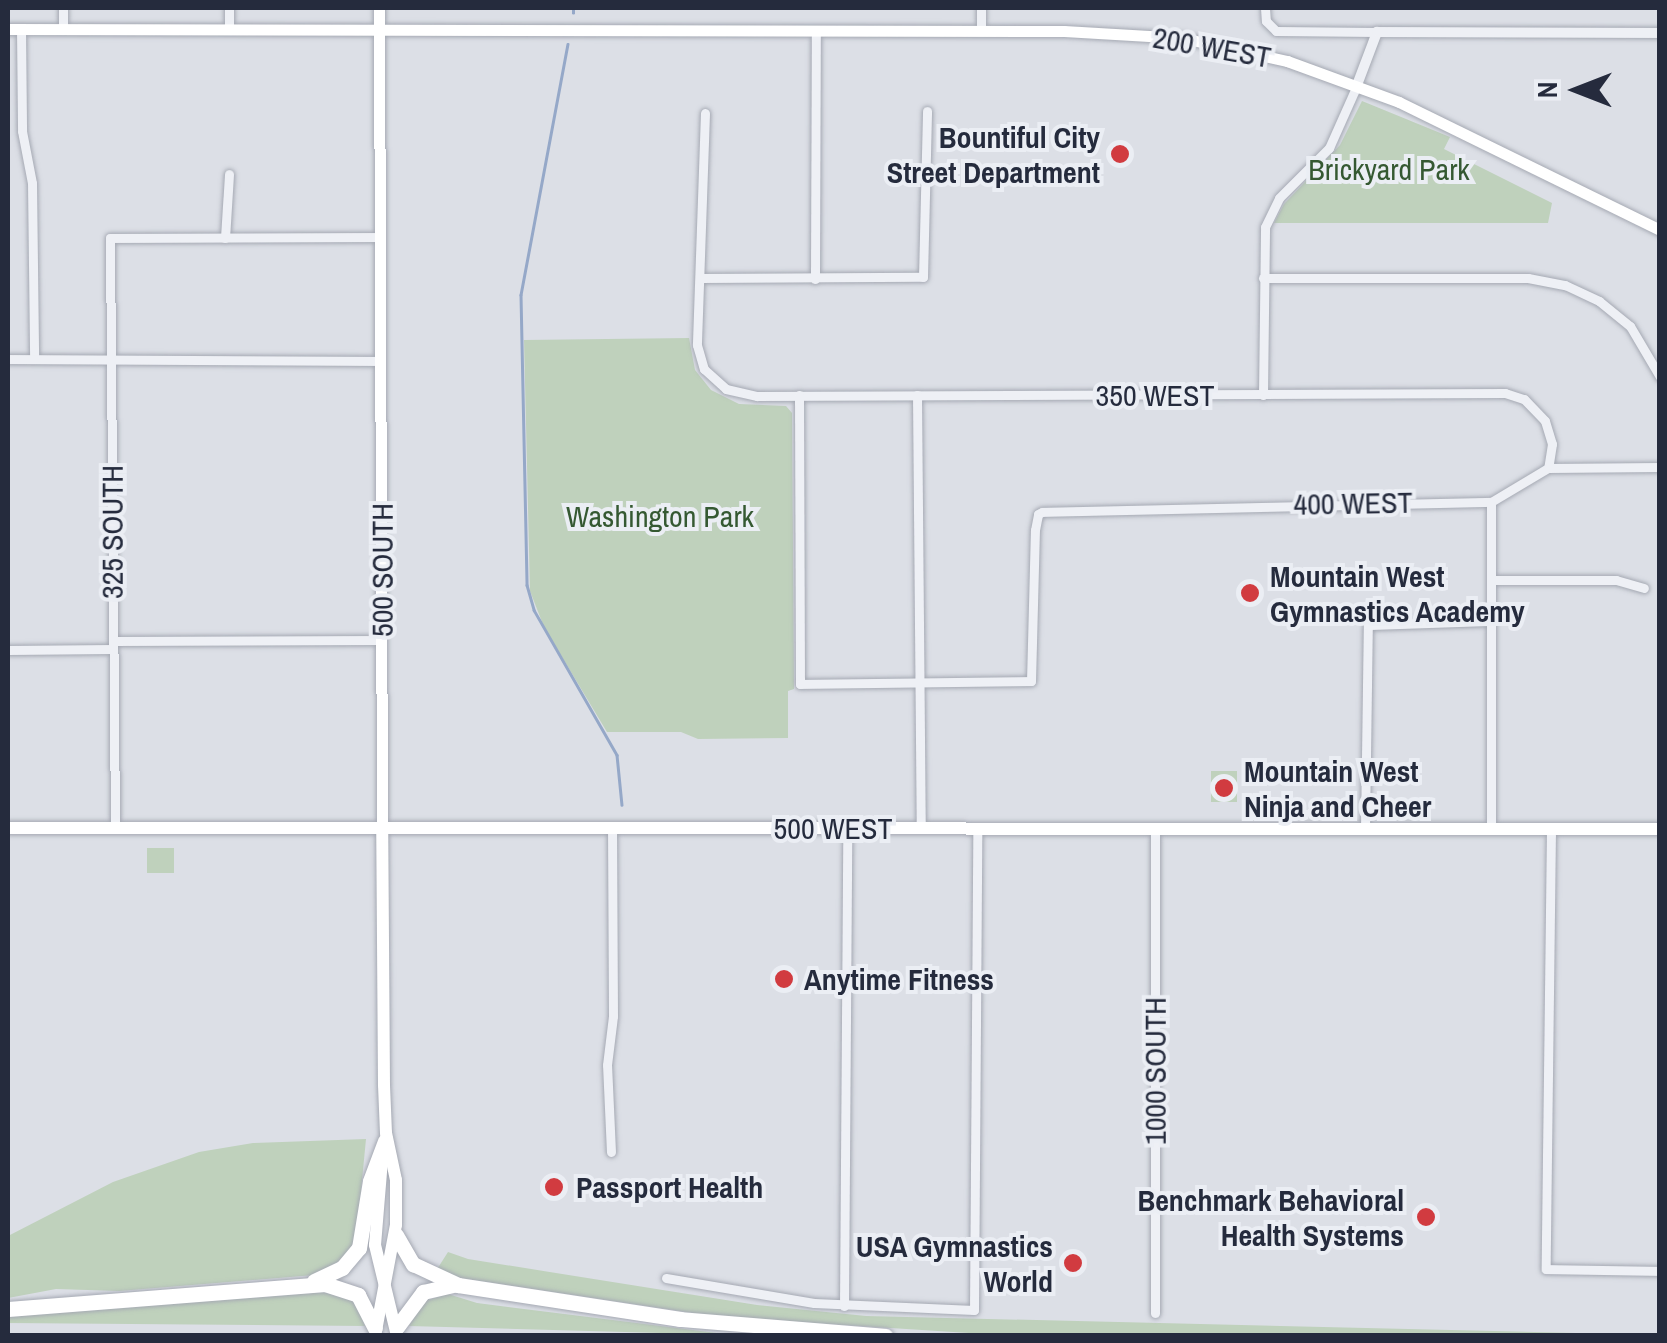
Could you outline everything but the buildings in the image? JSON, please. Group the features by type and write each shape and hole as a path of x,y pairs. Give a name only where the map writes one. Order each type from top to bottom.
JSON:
{"highway":[{"path":"306,1284 334,1273 359,1248 370,1181 386,1137"},
{"path":"396,1235 413,1264 458,1285 698,1321 885,1336"},
{"path":"8,1309 306,1284 353,1291 367,1307 375,1332"},
{"path":"397,1332 423,1292 458,1285"}],"main road":[{"name":"500 SOUTH","path":"380,8 386,1137 374,1233 397,1332"},
{"name":"200 WEST","path":"14,29 981,31 1183,38 1287,60 1356,85 1660,230"},
{"name":"500 WEST","path":"8,828 1660,829"},
{"name":"500 SOUTH","path":"375,1332 396,1235 396,1180 386,1137"}],"street":[{"path":"62,8 62,30"},
{"path":"229,8 229,30"},
{"path":"981,8 981,31"},
{"name":"200 WEST","path":"1265,8 1269,26 1284,32 1660,33"},
{"path":"14,29 22,131 32,183 34,360"},
{"path":"815,279 816,31"},
{"path":"1263,394 1263,238 1273,206 1329,148 1377,32"},
{"path":"704,113 700,278 815,279 923,277 926,110"},
{"path":"229,174 225,238 381,238"},
{"name":"325 SOUTH","path":"115,827 110,238 225,238"},
{"name":"350 WEST","path":"700,278 697,345 710,376 726,389 746,395 1513,394 1532,405 1546,422 1552,444 1548,468"},
{"path":"1263,278 1508,278 1565,285 1599,301 1630,326 1660,377"},
{"path":"8,360 381,360"},
{"path":"917,394 921,828"},
{"path":"799,396 800,684 919,684"},
{"path":"1491,829 1491,502 1548,468 1660,467"},
{"name":"400 WEST","path":"919,684 1031,681 1038,514 1237,510 1288,504 1491,502"},
{"path":"1491,580 1616,580 1644,588"},
{"path":"1364,829 1368,625 1491,622"},
{"path":"8,650 382,640"},
{"path":"611,1152 607,1066 613,1016 612,828"},
{"path":"844,1306 847,828"},
{"path":"666,1278 770,1298 844,1306 974,1310 977,828"},
{"name":"1000 SOUTH","path":"1155,828 1155,1313"},
{"path":"1551,829 1546,1270 1660,1271"}],"green space":[{"name":"Brickyard Park","path":"1362,101 1450,137 1444,149 1552,203 1548,223 1274,223 1284,204 1340,145"},
{"name":"Washington Park","path":"689,338 695,370 711,390 739,404 786,406 792,413 794,689 788,691 788,738 698,739 681,732 607,732 544,627 530,591 524,340"},
{"name":"Mountain West Ninja and Cheer","path":"1211,771 1237,771 1237,802 1211,802"},
{"path":"147,848 174,848 174,873 147,873"},
{"path":"366,1139 357,1232 348,1257 314,1275 119,1291 56,1289 8,1298 8,1236 113,1182 199,1152 253,1143"},
{"path":"448,1252 468,1259 757,1305 866,1316 1659,1335 1000,1335 720,1317 434,1274"},
{"path":"325,1292 356,1302 365,1326 8,1323 8,1317"},
{"path":"448,1294 477,1303 733,1335 409,1326 424,1301"}],"waterway":[{"path":"573,8 573,13"},
{"path":"568,44 521,295 527,585 534,610 617,755 622,805"}],"place":[{"name":"Bountiful City Street Department","path":"1120,154"},
{"name":"Mountain West Gymnastics Academy","path":"1250,593"},
{"name":"Mountain West Ninja and Cheer","path":"1224,788"},
{"name":"Anytime Fitness","path":"784,979"},
{"name":"Passport Health","path":"554,1187"},
{"name":"Benchmark Behavioral Health Systems","path":"1426,1217"},
{"name":"USA Gymnastics World","path":"1073,1263"}]}
